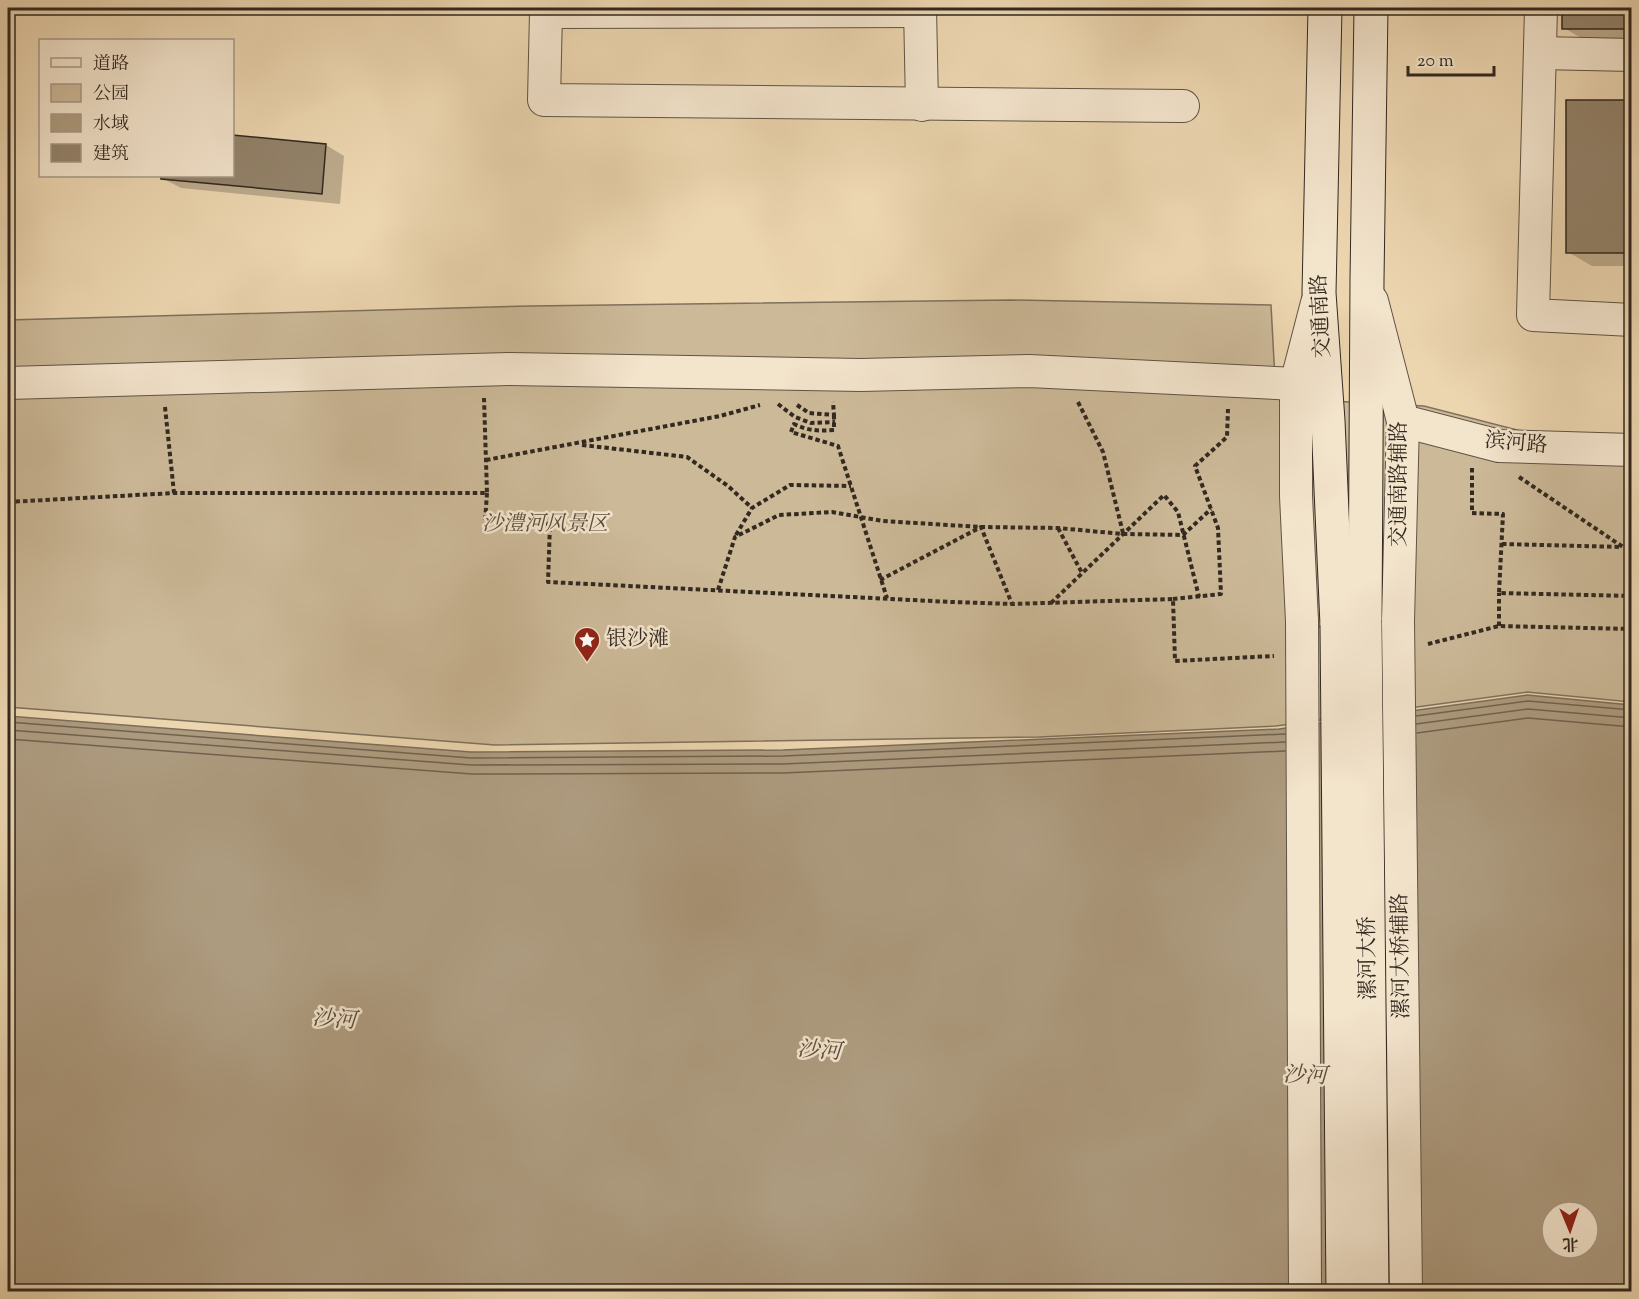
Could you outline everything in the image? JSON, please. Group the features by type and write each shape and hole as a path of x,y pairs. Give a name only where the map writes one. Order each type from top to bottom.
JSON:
{"main road":[{"name":"交通南路","path":"1325,8 1319,293 1328,421 1351,625"},
{"name":"交通南路","path":"1351,625 1367,280 1371,8"},
{"name":"漯河大桥","path":"1343,1292 1351,625"},
{"name":"漯河大桥","path":"1351,625 1372,1292"}],"street":[{"path":"1541,8 1533,315 1632,320"},
{"path":"922,105 920,9 546,12 544,100 922,105 1183,106"},
{"path":"1540,53 1632,56"},
{"name":"交通南路辅路","path":"1367,280 1402,421 1398,621"},
{"path":"1305,1292 1302,621 1296,496 1296,384 1319,293"},
{"path":"8,383 483,370 861,375 1029,370 1296,384"},
{"name":"滨河路","path":"1402,421 1499,447 1632,450"},
{"name":"漯河大桥辅路","path":"1398,621 1406,1292"}],"path":[{"path":"483,370 487,493 485,522 550,524 548,582 1012,604 1173,600 1221,594 1218,528 1195,466 1227,438 1228,381"},
{"path":"1072,372 1075,397 1103,452 1123,534"},
{"path":"162,379 174,493"},
{"path":"774,402 795,417 811,423 835,422"},
{"path":"486,460 575,445 720,416 763,405"},
{"path":"834,415 834,430 818,431 794,424 791,432 838,446 887,598"},
{"path":"1472,439 1472,513 1503,514 1499,626"},
{"path":"575,445 616,447 687,457 728,486 752,508"},
{"path":"1513,472 1623,547"},
{"path":"718,591 735,537 752,508 790,484 851,486"},
{"path":"8,502 174,493 487,493"},
{"path":"1051,603 1164,495 1178,512 1199,597"},
{"path":"735,537 779,515 832,512 883,521 1183,535 1210,509"},
{"path":"880,580 981,527"},
{"path":"981,527 1012,604"},
{"path":"1058,528 1082,573"},
{"path":"1502,544 1632,548"},
{"path":"1499,593 1632,596"},
{"path":"1173,600 1175,661 1279,656"},
{"path":"1423,645 1499,626 1632,629"}],"green space":[{"name":"沙澧河风景区","path":"1011,300 1271,305 1276,398 1424,406 1541,436 1631,434 1631,702 1527,692 1276,726 1039,737 495,745 8,707 8,320 530,306"}],"water":[{"name":"沙河","path":"1527,695 1631,705 1631,1291 8,1291 8,716 471,752 783,750 1279,729"}],"building":[{"path":"1562,8 1632,8 1632,29 1562,29"},
{"path":"1566,100 1632,100 1632,253 1566,253"},
{"path":"234,135 326,144 322,194 161,179 161,177 234,177"}],"place":[{"name":"银沙滩","path":"587,663"}]}
